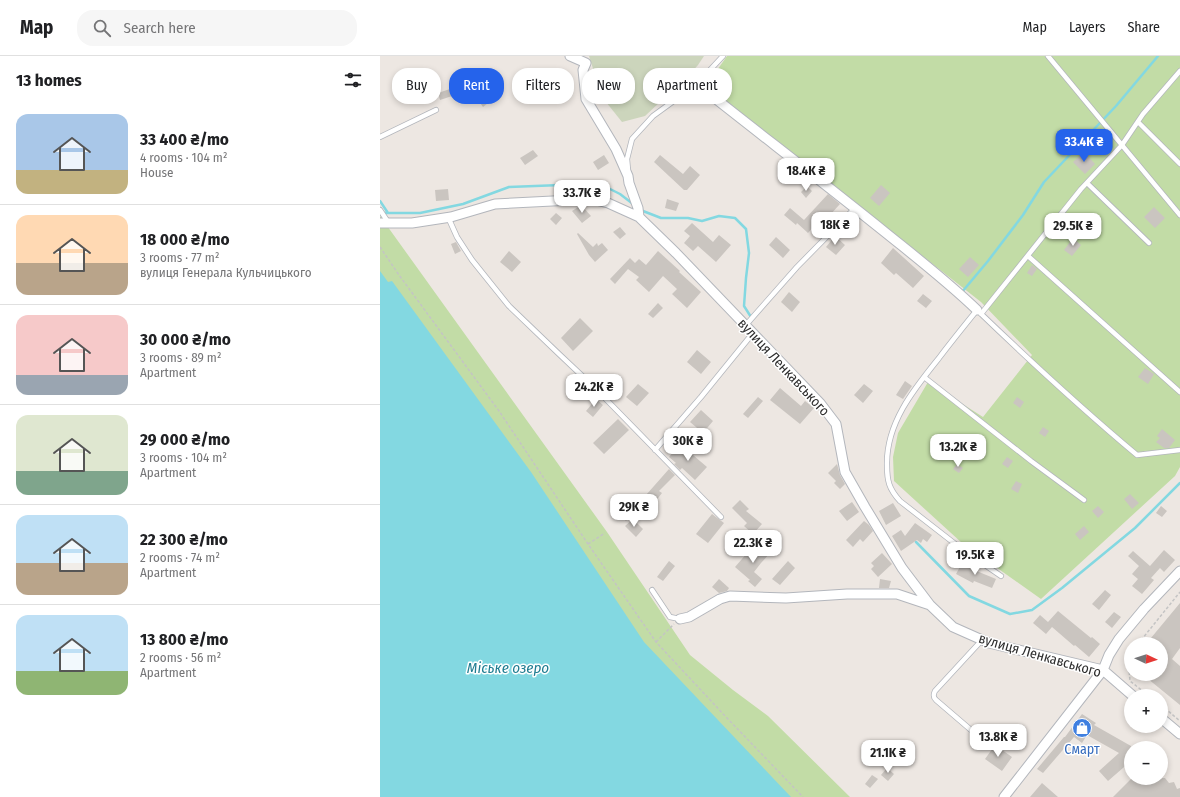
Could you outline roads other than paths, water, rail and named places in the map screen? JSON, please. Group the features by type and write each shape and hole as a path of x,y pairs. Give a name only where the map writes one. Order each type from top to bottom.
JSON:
{"street":[{"path":"570,56 587,60 583,70 586,99 616,149 628,176 628,183 638,208 639,217"},
{"path":"722,104 957,290 979,312"},
{"path":"384,223 412,223 448,217 495,204 592,199 608,203 639,217"},
{"name":"вулиця Ленкавського","path":"639,217 676,253 820,403 836,424 845,472 902,568 930,605 953,627 988,643 1103,670 1125,689"},
{"path":"1004,797 1103,670 1109,655 1120,639 1144,609 1180,571"},
{"path":"680,619 689,618 720,599 730,596 786,598 847,594 897,594 930,605"},
{"path":"1168,724 1180,734"}],"lane":[{"path":"712,68 723,56"},
{"path":"1048,56 1180,215"},
{"path":"1001,576 963,550 895,496 889,487 887,474 888,449 894,426 909,397 924,377 1028,256 1087,183 1122,145 1138,122 1180,71"},
{"path":"628,176 628,159 632,139 653,116 670,104"},
{"path":"380,137 436,110"},
{"path":"1138,122 1180,164"},
{"path":"1087,183 1149,243"},
{"path":"745,326 797,267 855,208"},
{"path":"380,210 384,223"},
{"path":"448,217 457,237 472,260 510,306 595,388 721,517"},
{"path":"1028,256 1180,392"},
{"path":"979,312 1097,421 1137,455 1180,450"},
{"path":"655,450 701,397 753,333"},
{"path":"924,377 1031,461 1084,500"},
{"path":"652,590 670,617 680,619"},
{"path":"971,730 936,700 934,698 934,694 935,691 982,640"}],"water":[{"name":"Міське озеро","path":"380,271 388,282 392,281 531,472 644,642 791,797 380,797"}],"waterway":[{"path":"962,292 1023,215 1044,182 1116,106 1158,56"},
{"path":"382,213 420,213 463,204 509,187 561,185 606,187 620,194 633,204"},
{"path":"380,201 388,213"},
{"path":"643,211 661,218 688,218 702,221 719,216 735,218 746,229 749,253 744,306 751,317"},
{"path":"916,542 969,596 1010,614 1032,610 1062,588 1135,528 1180,483"}],"place":[{"name":"Смарт","path":"1082,728"}]}
